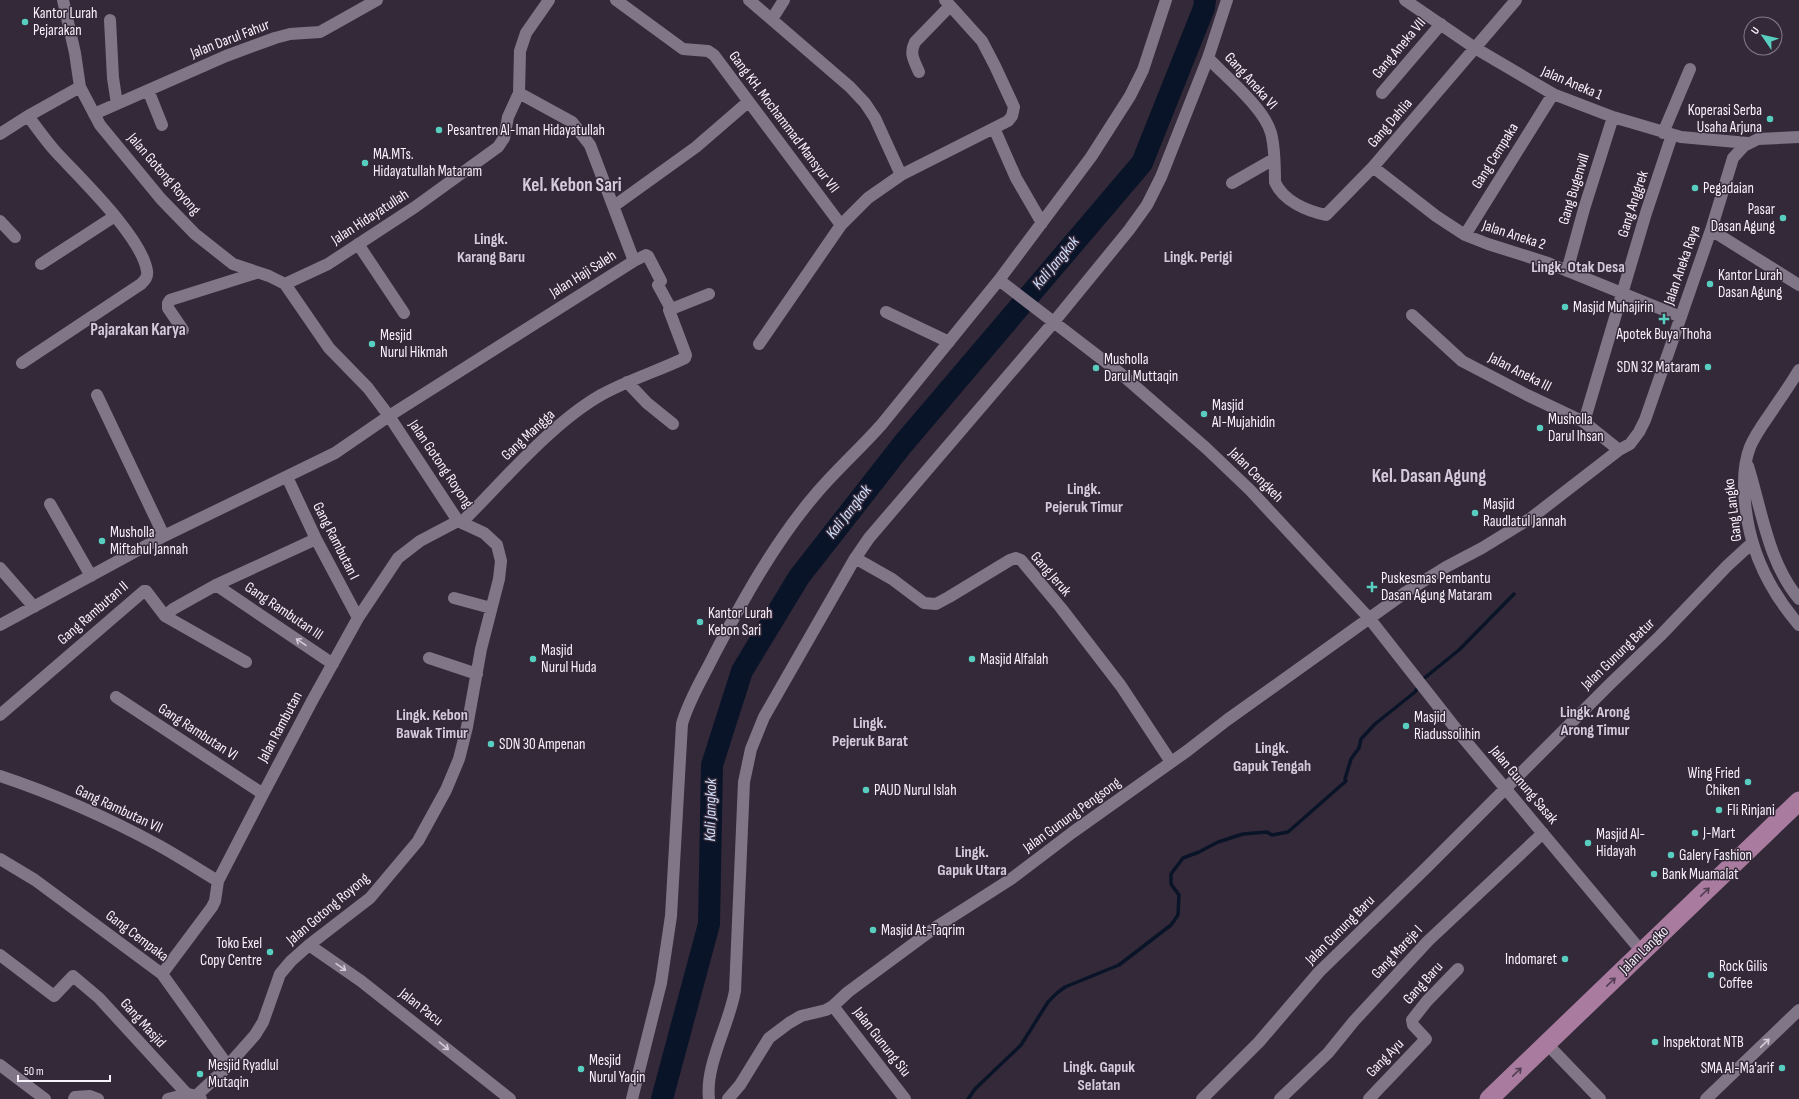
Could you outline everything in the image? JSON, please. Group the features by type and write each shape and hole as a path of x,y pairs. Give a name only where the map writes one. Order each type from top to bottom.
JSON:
{"main road":[{"name":"Jalan Langko","path":"1489,1099 1798,804"}],"street":[{"name":"Jalan Gotong Royong","path":"63,0 75,53 80,87 100,125 145,181 178,217 204,242 233,264 256,273 269,276 285,284 329,348 368,388 389,416 461,522 490,537 499,550 501,569 476,674 467,726 459,759 443,796 418,842 370,898 309,944 291,961 280,974 259,1029 228,1066 195,1096"},
{"name":"Jalan Darul Fahur","path":"94,114 226,56 275,38 290,34 320,32 377,0"},
{"path":"519,93 520,61 523,42 530,25 549,0"},
{"name":"Gang KH. Mochammad Mansyur VII","path":"616,0 682,49 708,51 714,54 748,102 841,225"},
{"path":"749,0 850,87 865,103 875,118 901,175"},
{"path":"772,19 784,0"},
{"path":"632,1099 661,983 667,945 671,916 682,724 686,713 735,614 780,543 814,496 882,424 999,280 1091,157 1130,96 1143,70 1166,0"},
{"path":"709,1099 709,1076 733,1004 735,991 744,782 752,750 764,717 856,558 885,518 1050,320 1129,230 1147,205 1161,177 1208,58 1227,0"},
{"name":"Gang Dahlia","path":"1326,215 1373,167 1516,0"},
{"name":"Jalan Aneka 1","path":"1410,1 1475,48 1553,94 1613,117 1668,134 1692,139 1748,144"},
{"path":"759,344 841,225 868,198 901,175 1008,121 1012,116 1014,107 982,41 948,3 913,45 912,56 919,72"},
{"path":"110,20 117,104"},
{"name":"Gang Aneka VII","path":"1382,94 1441,24"},
{"name":"Gang Aneka VI","path":"1208,58 1262,114 1271,131 1275,182 1283,194 1300,206 1314,213 1326,215"},
{"name":"Gang Anggrek","path":"1584,422 1668,134 1690,69"},
{"path":"0,134 28,116 80,87"},
{"path":"148,90 162,125"},
{"name":"Jalan Haji Saleh","path":"0,625 164,536 335,453 389,416 634,261 590,145 581,131 572,122 519,93"},
{"name":"Jalan Hidayatullah","path":"285,284 328,264 450,183 498,147 504,138 508,116 519,93"},
{"name":"Gang Cempaka","path":"1464,235 1553,94"},
{"path":"614,206 696,147 748,102"},
{"path":"22,363 141,284 146,279 147,272 143,258 115,216 55,151 28,116"},
{"name":"Gang Bugenvill","path":"1567,271 1584,209 1613,117"},
{"path":"994,128 1016,178 1042,223"},
{"path":"1748,144 1763,139 1799,137"},
{"name":"Jalan Aneka Raya","path":"1369,618 1406,592 1446,567 1482,548 1531,518 1619,450 1630,444 1639,432 1645,420 1682,317 1731,164 1739,150 1748,144"},
{"path":"1232,183 1274,159"},
{"name":"Jalan Aneka 2","path":"1373,167 1436,216 1464,235 1534,258 1682,317"},
{"path":"41,264 115,216"},
{"path":"0,221 15,237"},
{"path":"1711,230 1799,285"},
{"path":"358,244 404,313"},
{"path":"634,261 646,255 648,256 661,281 658,285 671,309 709,294"},
{"path":"183,330 168,308 168,303 170,300 256,273"},
{"name":"Jalan Cengkeh","path":"999,280 1120,373 1206,448 1250,490 1369,618"},
{"name":"Gang Mangga","path":"461,522 547,436 600,395 686,356 670,311 671,309"},
{"path":"886,312 949,342"},
{"name":"Jalan Aneka III","path":"1412,315 1462,361 1584,422 1619,450"},
{"name":"Gang Langko","path":"1799,370 1757,434 1750,449 1743,474 1752,543 1760,565 1768,582 1784,608 1799,625"},
{"path":"626,382 647,403 672,424"},
{"path":"97,395 164,536"},
{"path":"1746,461 1758,509 1778,564 1784,578 1799,599"},
{"name":"Gang Rambutan I","path":"287,477 316,539 358,618"},
{"path":"50,504 91,576"},
{"name":"Jalan Rambutan","path":"162,974 212,907 215,901 218,881 262,794 358,618 398,558 420,542 461,522"},
{"path":"246,662 165,616 173,608 216,585 316,539"},
{"name":"Jalan Gunung Batur","path":"1505,788 1660,636 1727,566 1752,543"},
{"name":"Gang Jeruk","path":"856,558 892,578 924,603 930,604 936,604 949,597 1010,560 1016,558 1021,560 1121,686 1171,762"},
{"path":"0,568 34,607"},
{"name":"Gang Rambutan III","path":"216,585 333,664"},
{"name":"Gang Rambutan II","path":"0,715 142,592 146,592 165,616"},
{"path":"454,598 491,608"},
{"name":"Jalan Gunung Sasak","path":"1369,618 1425,690 1585,886 1642,952"},
{"name":"Jalan Gunung Pengsong","path":"728,1099 740,1085 762,1049 775,1032 801,1016 826,1010 833,1006 848,992 936,927 1011,879 1073,832 1369,618"},
{"path":"429,658 476,674"},
{"name":"Gang Rambutan VI","path":"116,697 262,794"},
{"name":"Gang Rambutan VII","path":"0,776 35,788 115,824 158,845 218,881"},
{"name":"Jalan Gunung Baru","path":"1202,1099 1258,1042 1319,972 1425,869 1505,788"},
{"name":"Gang Mareje I","path":"1280,1099 1328,1053 1354,1021 1428,941 1543,833"},
{"name":"Gang Cempaka","path":"0,859 35,880 162,974 228,1066"},
{"name":"Jalan Pacu","path":"309,944 366,985 510,1099"},
{"name":"Gang Masjid","path":"0,956 54,996 73,976 99,998 195,1096"},
{"name":"Gang Baru","path":"1426,1039 1413,1025 1412,1020 1427,1001 1458,969"},
{"name":"Jalan Gunung Siu","path":"833,1006 905,1099"},
{"path":"1706,1099 1799,1010"},
{"name":"Gang Ayu","path":"1368,1099 1426,1039"},
{"path":"1546,1043 1600,1099"},
{"path":"0,1065 45,1099"},
{"path":"74,1099 75,1097 90,1096 98,1099"},
{"path":"168,1099 195,1096"}],"waterway":[{"name":"Kali Jangkok","path":"662,1099 709,924 712,765 742,671 799,577 903,444 1142,163 1204,8 1205,0"},
{"path":"1422,680 1459,650 1514,594"},
{"path":"968,1099 975,1089 1021,1045 1048,1002 1057,993 1065,987 1119,965 1171,925 1178,915 1179,895 1171,884 1171,874 1183,858 1218,842 1243,834 1267,832 1272,835 1288,832 1346,781 1345,779 1351,759 1359,748 1361,739 1375,724 1415,692 1419,686"}],"place":[{"name":"Kantor Lurah Pejarakan","path":"25,22"},
{"name":"Koperasi Serba Usaha Arjuna","path":"1770,119"},
{"name":"Pesantren Al-Iman Hidayatullah","path":"439,130"},
{"name":"MA.MTs. Hidayatullah Mataram","path":"365,163"},
{"name":"Pegadaian","path":"1695,188"},
{"name":"Pasar Dasan Agung","path":"1783,218"},
{"name":"Kantor Lurah Dasan Agung","path":"1710,284"},
{"name":"Masjid Muhajirin","path":"1565,307"},
{"name":"Apotek Buya Thoha","path":"1664,319"},
{"name":"Mesjid Nurul Hikmah","path":"372,344"},
{"name":"SDN 32 Mataram","path":"1708,367"},
{"name":"Musholla Darul Muttaqin","path":"1096,368"},
{"name":"Masjid Al-Mujahidin","path":"1204,414"},
{"name":"Musholla Darul Ihsan","path":"1540,428"},
{"name":"Masjid Raudlatul Jannah","path":"1475,513"},
{"name":"Musholla Miftahul Jannah","path":"102,541"},
{"name":"Puskesmas Pembantu Dasan Agung Mataram","path":"1372,587"},
{"name":"Kantor Lurah Kebon Sari","path":"700,622"},
{"name":"Masjid Nurul Huda","path":"533,659"},
{"name":"Masjid Alfalah","path":"972,659"},
{"name":"Masjid Riadussolihin","path":"1406,726"},
{"name":"SDN 30 Ampenan","path":"491,744"},
{"name":"Wing Fried Chiken","path":"1748,782"},
{"name":"PAUD Nurul Islah","path":"866,790"},
{"name":"Fli Rinjani","path":"1719,810"},
{"name":"J-Mart","path":"1695,833"},
{"name":"Masjid Al- Hidayah","path":"1588,843"},
{"name":"Galery Fashion","path":"1671,855"},
{"name":"Bank Muamalat","path":"1654,874"},
{"name":"Masjid At-Taqrim","path":"873,930"},
{"name":"Toko Exel Copy Centre","path":"270,952"},
{"name":"Indomaret","path":"1565,959"},
{"name":"Rock Gilis Coffee","path":"1711,975"},
{"name":"Inspektorat NTB","path":"1655,1042"},
{"name":"SMA Al-Ma'arif","path":"1782,1068"},
{"name":"Mesjid Nurul Yaqin","path":"581,1069"},
{"name":"Mesjid Ryadlul Mutaqin","path":"200,1074"}],"district":[{"name":"Kel. Kebon Sari","path":"572,185"},
{"name":"Lingk. Karang Baru","path":"491,248"},
{"name":"Lingk. Perigi","path":"1198,257"},
{"name":"Lingk. Otak Desa","path":"1578,267"},
{"name":"Pajarakan Karya","path":"138,330"},
{"name":"Kel. Dasan Agung","path":"1429,476"},
{"name":"Lingk. Pejeruk Timur","path":"1084,498"},
{"name":"Lingk. Arong Arong Timur","path":"1595,721"},
{"name":"Lingk. Kebon Bawak Timur","path":"432,724"},
{"name":"Lingk. Pejeruk Barat","path":"870,732"},
{"name":"Lingk. Gapuk Tengah","path":"1272,757"},
{"name":"Lingk. Gapuk Utara","path":"972,861"},
{"name":"Lingk. Gapuk Selatan","path":"1099,1076"}]}
